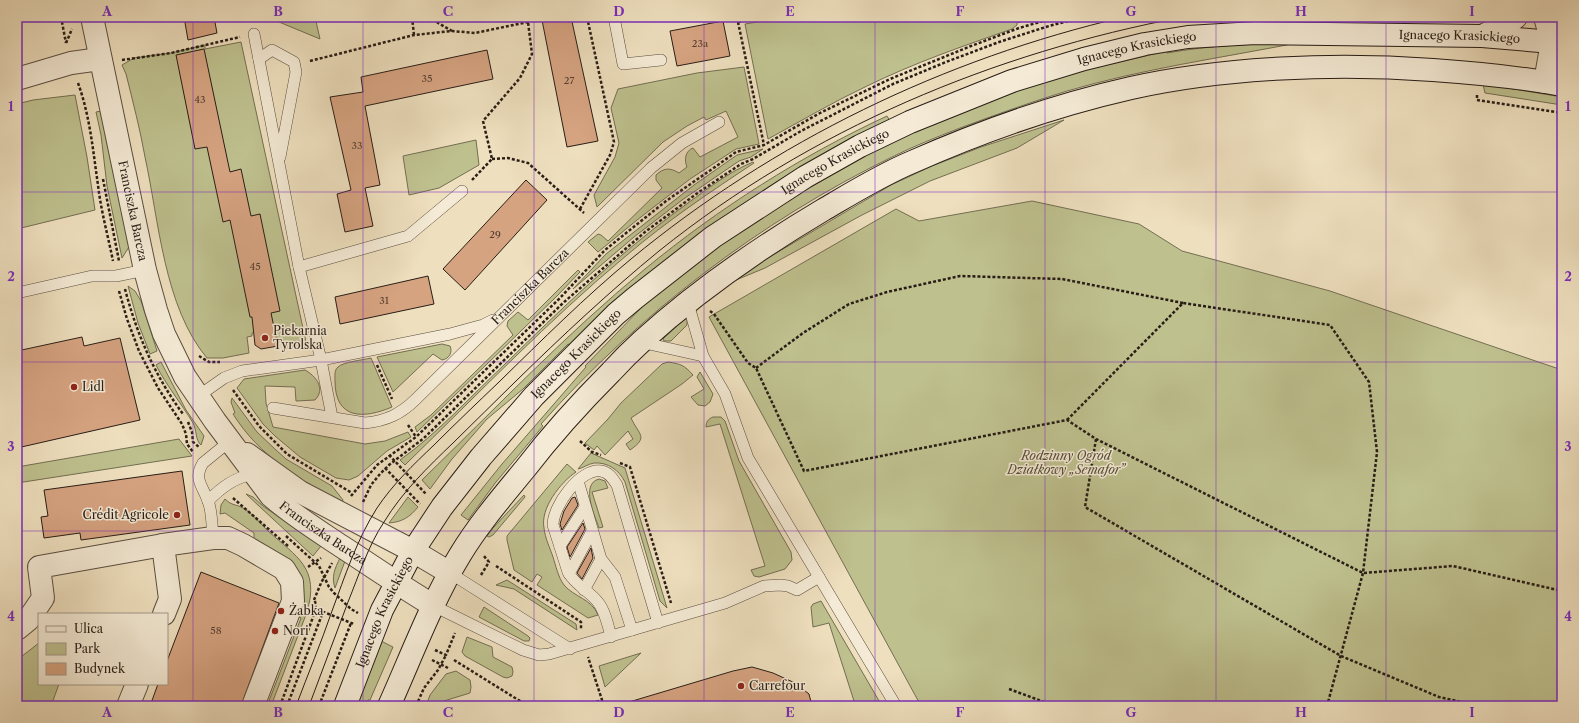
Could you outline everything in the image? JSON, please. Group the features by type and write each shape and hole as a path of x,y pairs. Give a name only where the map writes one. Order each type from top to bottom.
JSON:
{"main road":[{"name":"Franciszka Barcza","path":"92,17 109,60 145,270 164,334 184,377 253,474 271,496 282,506 396,583 434,606"},
{"path":"1482,36 1510,22 1516,17"},
{"path":"389,706 450,573 474,534 553,433 640,342 688,303 763,247 864,185 910,162 990,130 1063,105 1133,88 1187,78 1284,69 1343,67 1397,68 1478,73 1553,83 1559,39 1545,17"},
{"name":"Ignacego Krasickiego","path":"345,706 373,631 413,551 442,507 481,457 534,396 626,306 713,236 805,177 860,146 896,129 1012,81 1084,59 1146,44 1188,37 1255,33 1482,36 1559,39"},
{"path":"17,79 72,63 109,60"},
{"name":"Franciszka Barcza","path":"230,441 300,492 413,551 450,573"},
{"path":"17,629 28,620 43,598 39,567 163,545 213,538 228,538 284,568 292,582 293,601 253,706"},
{"path":"163,545 170,599 164,613"},
{"path":"128,706 137,685"}],"lane":[{"path":"614,17 623,64 662,60"},
{"path":"254,34 299,267 321,360 332,417"},
{"path":"259,59 272,50 294,62 296,72 279,163"},
{"name":"Franciszka Barcza","path":"273,408 365,423 378,422 399,413 416,399 651,168 682,143 719,122"},
{"path":"299,267 408,236 462,191"},
{"path":"17,293 92,276 116,276 145,270"},
{"path":"688,303 702,356 729,403 748,458 896,706"},
{"path":"197,397 224,378 242,371 321,360 372,350 466,330 483,325 498,318"},
{"path":"640,342 702,356"},
{"path":"213,538 208,501 199,483 200,468 203,463 230,441"},
{"path":"611,636 601,606 597,600 571,579 553,525 553,517 556,510 578,481 588,474 601,471 608,474 617,485 658,623"},
{"path":"208,501 228,483 253,474"},
{"path":"578,481 601,559 615,577 632,630"},
{"path":"560,546 586,507"},
{"path":"569,574 592,531"},
{"path":"584,590 601,559"},
{"path":"450,573 570,649"},
{"path":"434,606 530,653 539,655 570,649 725,603 764,586 788,586 796,590 819,577"}],"path":[{"path":"412,17 414,35"},
{"path":"428,17 452,31"},
{"path":"303,62 414,35 452,31 475,33 528,22 534,17"},
{"path":"580,209 610,155 614,142 587,17"},
{"path":"738,17 764,146"},
{"path":"738,22 766,17"},
{"path":"350,499 352,493 372,470 389,455 416,437 559,299 605,250 666,201 736,152 764,146 820,113 890,79 1019,28 1057,17"},
{"path":"492,159 484,121 520,78 532,54 528,22"},
{"path":"109,60 171,53 254,34"},
{"path":"1477,94 1476,100 1562,113"},
{"path":"462,191 492,159 508,158 528,163 585,215"},
{"path":"756,368 803,333 849,304 887,292 960,276 1062,279 1183,303 1330,325 1369,382 1377,452 1363,573 1327,706"},
{"path":"714,314 748,363 756,368 804,471 1067,420 1183,303"},
{"path":"372,350 374,358 399,413 416,437"},
{"path":"195,352 204,361 223,361"},
{"path":"213,362 260,426 279,446 298,461 352,493"},
{"path":"1067,420 1096,439 1363,573 1453,566 1562,591"},
{"path":"1096,439 1085,507 1341,656 1439,696 1480,706"},
{"path":"389,455 427,494"},
{"path":"385,468 420,504"},
{"path":"308,567 320,560 323,554"},
{"path":"482,554 489,562 483,570"},
{"path":"496,566 581,622 581,633 602,700 582,706"},
{"path":"280,706 316,609"},
{"path":"287,706 323,612"},
{"path":"319,706 351,623"},
{"path":"416,706 424,688 442,665 452,640"},
{"path":"437,651 446,655"},
{"path":"431,660 448,668"},
{"path":"454,660 528,706"},
{"path":"1009,689 1055,706"}],"green space":[{"path":"267,17 315,17 320,39"},
{"path":"789,17 1037,17 1017,23 1017,25 1012,29 939,55 885,78 842,98 768,139 745,24"},
{"path":"241,42 306,342 305,345 285,349 284,341 278,342 276,330 252,333 252,336 247,337 249,353 223,358 207,358 193,337 181,314 172,289 159,235 139,126 126,74 122,65 134,58 171,53 205,45 205,49"},
{"path":"1297,43 1152,70 1067,91 1000,113 934,138 900,153 843,183 748,241 660,308 618,345 541,424 543,426 496,482 468,520 461,515 502,464 586,367 585,366 643,306 669,282 767,211 865,154 951,115 1039,83 1089,69 1167,51 1167,53 1183,50 1248,44"},
{"path":"744,67 759,144 736,149 690,179 598,252 588,242 598,234 608,241 662,188 656,180 656,175 667,169 679,173 687,167 686,156 690,149 693,148 700,157 738,137 726,111 706,120 704,117 663,142 597,207 594,195 615,157 619,143 611,108 618,89 697,73"},
{"path":"1483,84 1562,97 1562,105 1485,93"},
{"path":"75,95 95,210 17,229 17,104 33,100"},
{"path":"101,111 129,247 122,258 107,186 101,135 96,112"},
{"path":"887,116 890,121 793,172 734,210 677,252 622,297 570,345 568,344 523,389 487,419 452,459 430,489 422,480 587,319 673,247 731,204 792,166 823,148"},
{"path":"1064,120 1017,148 930,181 862,215 765,268 736,280 761,262 891,185 932,166 981,147"},
{"path":"476,140 479,165 439,188 409,195 403,156"},
{"path":"763,149 751,157 739,161 682,200 634,237 573,289 606,254 694,185 737,155"},
{"path":"753,162 754,163 705,196 642,242 542,331 405,465 400,460 441,426 567,304 610,265 677,211 714,184"},
{"name":"Rodzinny Ogród Działkowy „Semafor”","path":"1032,201 1139,224 1182,251 1330,291 1562,370 1562,706 921,706 709,317 896,209 919,221"},
{"path":"578,270 580,272 556,297 417,432 415,427 431,415 513,335 507,326 508,321 518,312 528,320"},
{"path":"128,286 135,291 141,301 157,351 150,354 138,323"},
{"path":"685,318 687,319 687,325 671,341 664,341 663,339"},
{"path":"442,344 450,346 451,353 448,357 442,360 433,354 393,392 377,357"},
{"path":"371,358 392,407 371,413 353,413 346,410 340,403 336,394 336,370 341,365"},
{"path":"161,362 186,410 204,436 201,445 193,423 164,380 156,365"},
{"path":"668,362 676,363 682,366 693,375 631,418 641,436 641,439 636,446 630,450 626,444 633,439 628,431 605,455 597,446 594,450 585,443 621,403 662,364"},
{"path":"305,370 316,379 320,387 320,392 315,400 296,401 295,387 265,386 266,403 273,427 365,444 385,441 408,432 411,437 387,451 358,476 349,480 336,478 300,457 263,424 237,388 244,379"},
{"path":"700,372 713,394 710,402 705,406 698,405 691,397 704,389 697,377"},
{"path":"232,398 257,432 286,459 332,486 343,500 342,503 296,476 255,443 233,414 235,413 231,402"},
{"path":"713,417 721,417 725,421 739,461 791,552 792,560 785,569 759,577 754,576 751,570 765,566 720,424 706,427 708,421"},
{"path":"179,439 192,456 17,483 17,467"},
{"path":"591,453 625,468 667,608 660,601 623,478 616,470 608,465 599,463 590,464 578,469"},
{"path":"567,464 576,472 564,482 548,504 545,512 544,528 546,539 562,582 568,589 592,605 598,615 588,618 537,585 542,577 537,574 532,582 514,570 507,540 507,536"},
{"path":"599,479 605,481 608,488 592,492 603,527 599,528 590,501 590,487 593,482"},
{"path":"246,494 253,497 263,506 321,546 313,556"},
{"path":"524,495 525,497 493,535 489,537 487,536 493,528"},
{"path":"408,497 418,507 412,514 405,518 389,523"},
{"path":"225,499 250,513 297,556 308,574 310,597 307,612 271,706 267,706 301,618 294,615 297,608 254,541 254,533 225,513 220,514 221,505"},
{"path":"340,558 345,561 335,588 335,569"},
{"path":"507,580 576,624 577,630 514,589 496,585"},
{"path":"821,601 882,706 841,706 854,701 829,623 813,627 811,607 813,604"},
{"path":"484,607 528,636 530,638 529,641 524,641 479,617"},
{"path":"467,637 492,647 493,657 512,667 512,676 507,678 503,677 465,656 462,652"},
{"path":"381,641 393,647 370,700 368,700 365,706 356,706"},
{"path":"38,644 38,685 59,685 51,706 17,706 17,660"},
{"path":"641,653 605,687 599,666"},
{"path":"456,671 470,680 470,693 444,701 437,706 426,706 430,695 446,674"}],"building":[{"path":"184,17 214,17 217,33 188,40"},
{"path":"555,17 571,17 598,141 567,147 542,20"},
{"path":"723,21 730,56 677,66 670,31"},
{"path":"204,49 230,172 241,169 251,216 260,214 280,311 271,313 278,346 261,349 255,345 252,317 250,317 230,220 223,222 207,147 195,149 176,55"},
{"path":"487,50 493,79 365,106 380,185 365,188 373,226 345,232 337,194 351,190 330,97 363,92 361,77"},
{"path":"526,180 547,200 465,290 443,269"},
{"path":"428,276 434,304 340,324 335,297"},
{"name":"Lidl","path":"82,337 84,346 120,338 140,420 17,448 17,351"},
{"path":"182,471 190,525 81,540 80,533 44,538 41,517 48,516 44,490"},
{"path":"575,497 578,505 562,530 560,524 564,511 572,498"},
{"path":"583,523 585,529 570,557 567,547"},
{"path":"591,548 593,558 582,579 577,573"},
{"path":"201,572 279,603 241,706 150,706 158,685 168,685 168,658"},
{"name":"Carrefour","path":"752,667 773,673 795,683 809,694 812,706 629,706 629,702 733,671"}],"tram line":[{"path":"296,706 352,558 363,532 383,499 418,460 458,421 597,288 631,259 686,216 743,177 802,142 864,110 927,81 991,56 1057,35 1124,17"},
{"path":"309,706 368,551 378,531 399,500 434,461 551,347 604,298 659,251 717,207 778,168 841,133 907,102 974,75 1042,52 1112,32 1183,17"}],"place":[{"name":"Piekarnia Tyrolska","path":"265,338"},
{"name":"Lidl","path":"74,387"},
{"name":"Crédit Agricole","path":"177,515"},
{"name":"Żabka","path":"281,611"},
{"name":"Nori","path":"275,631"},
{"name":"Carrefour","path":"741,686"}]}
